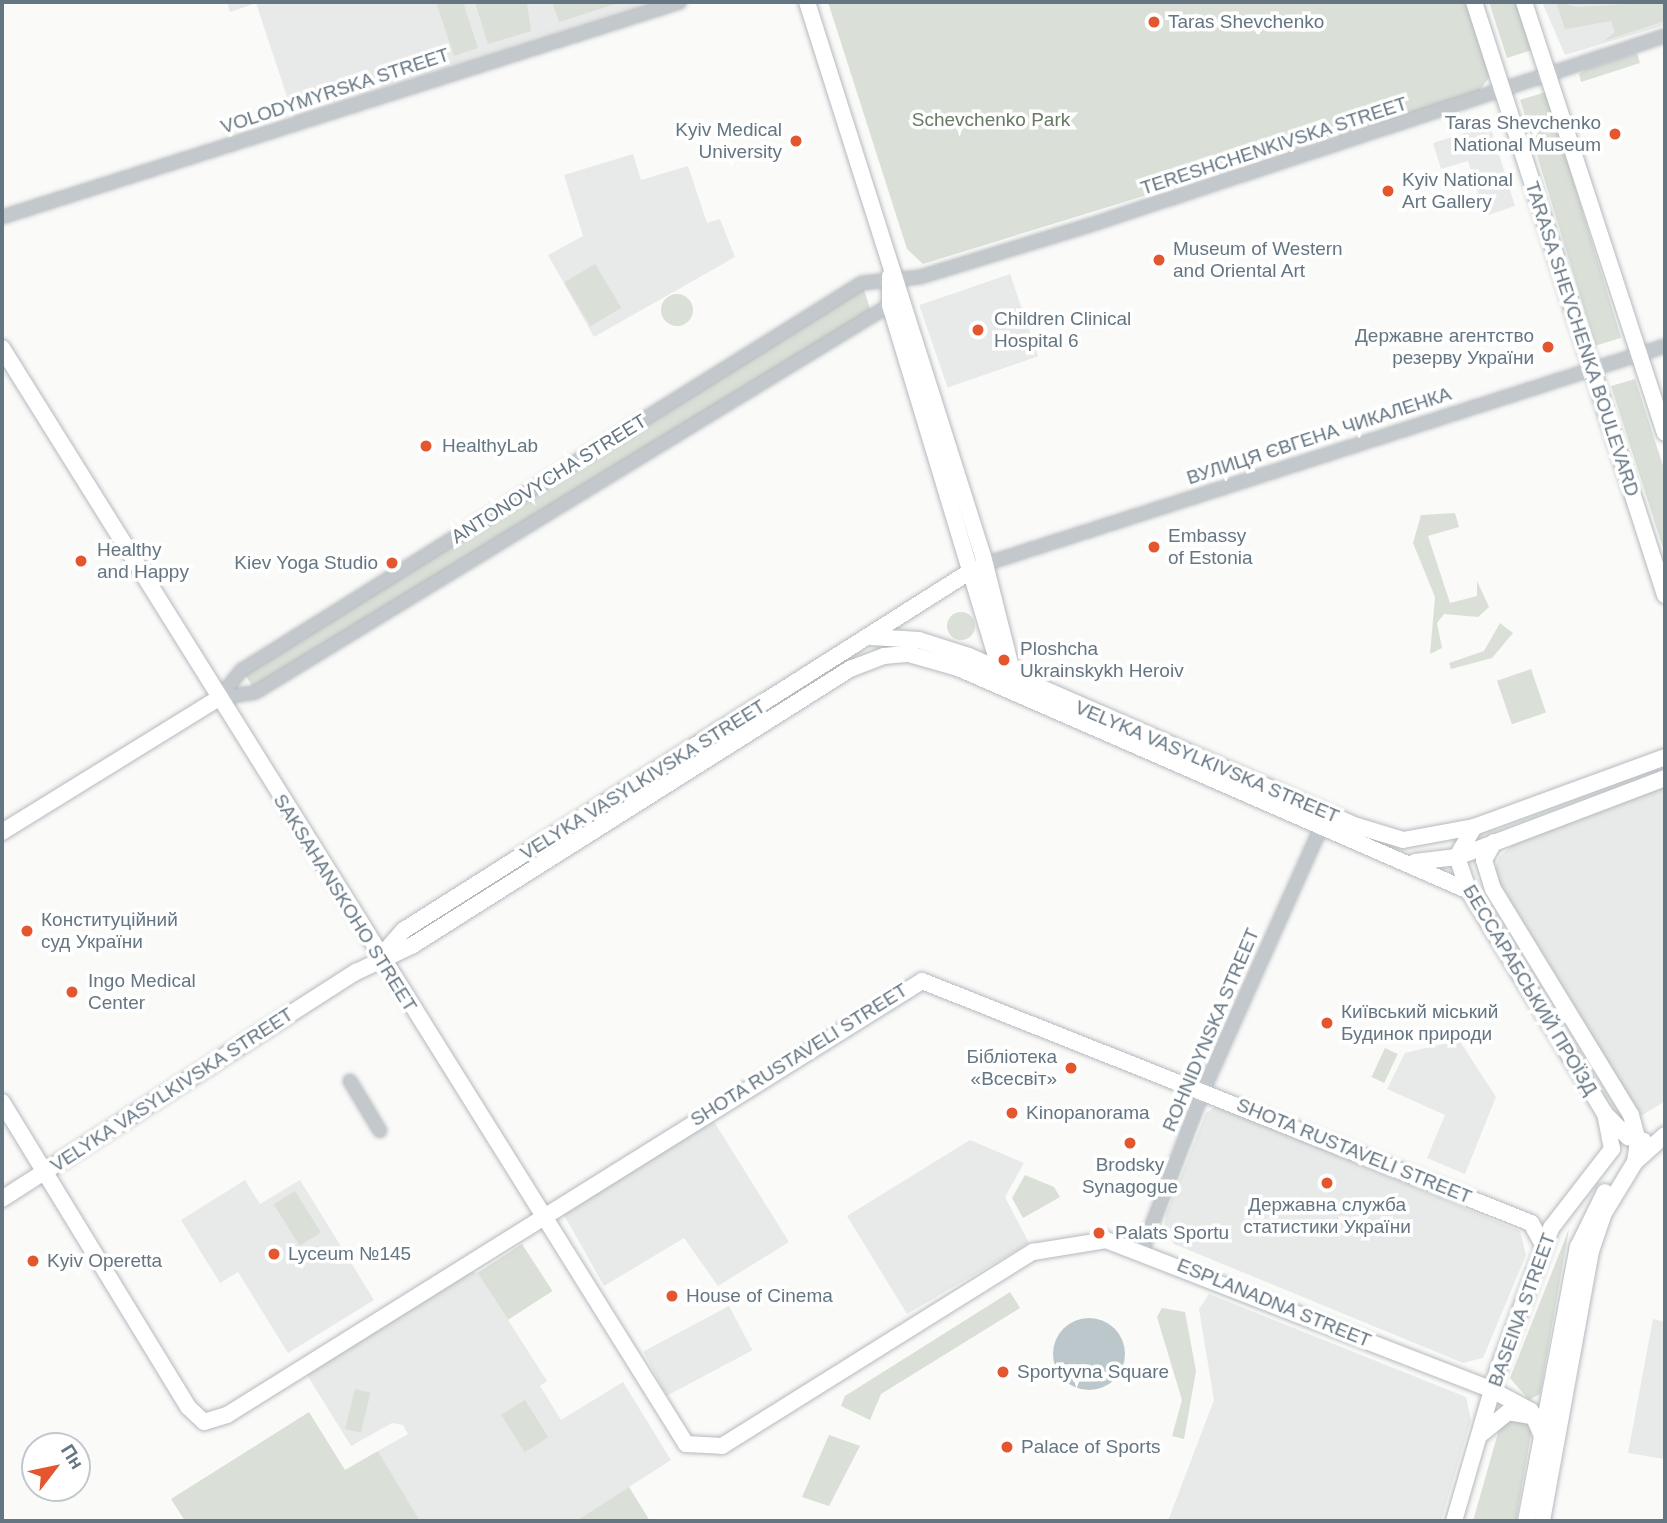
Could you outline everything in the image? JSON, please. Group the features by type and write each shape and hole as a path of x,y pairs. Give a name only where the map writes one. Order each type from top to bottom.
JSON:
{"main road":[{"path":"807,2 1013,686"},
{"name":"TARASA SHEVCHENKA BOULEVARD","path":"1474,2 1665,595"},
{"path":"1524,2 1665,433"},
{"name":"SAKSAHANSKOHO STREET","path":"2,348 679,1438 699,1449"},
{"path":"872,637 979,566"},
{"path":"979,566 1000,669"},
{"name":"VELYKA VASYLKIVSKA STREET","path":"379,958 404,930 872,637 919,640 1000,669 1013,686 1321,828 1469,891"},
{"name":"VELYKA VASYLKIVSKA STREET","path":"2,1199 379,958 413,944 870,660 897,653 932,659 1013,686 1384,836 1418,840 1474,827 1665,757"},
{"name":"ANTONOVYCHA STREET","path":"2,832 219,698"},
{"name":"VELYKA VASYLKIVSKA STREET","path":"1402,861 1457,857 1665,778"},
{"path":"1457,857 1474,827"},
{"name":"БЕССАРАБСЬКИЙ ПРОЇЗД","path":"1494,842 1484,859 1490,885 1631,1115 1638,1141 1635,1162"},
{"name":"БЕССАРАБСЬКИЙ ПРОЇЗД","path":"1457,857 1469,891 1605,1114 1638,1141"},
{"name":"SHOTA RUSTAVELI STREET","path":"43,1172 188,1407 204,1422 227,1415 540,1217 922,981 1204,1089 1531,1223 1544,1246"},
{"path":"2,1102 43,1172"},
{"name":"BASEINA STREET","path":"1454,1521 1492,1390 1544,1246 1606,1162 1612,1137 1605,1114"},
{"path":"1638,1141 1664,1136"},
{"name":"BASEINA STREET","path":"1526,1521 1578,1247 1594,1207 1635,1162 1664,1136"},
{"name":"BASEINA STREET","path":"1542,1521 1591,1251 1604,1213 1635,1162"},
{"name":"ESPLANADNA STREET","path":"699,1449 722,1447 1033,1252 1106,1240 1142,1251 1492,1390 1526,1407 1537,1422 1543,1438"},
{"path":"1478,1437 1508,1412 1537,1422"}],"street":[{"name":"VOLODYMYRSKA STREET","path":"2,217 680,2"},
{"name":"TERESHCHENKIVSKA STREET","path":"890,276 920,277 1503,93 1547,75 1665,36"},
{"name":"ANTONOVYCHA STREET","path":"219,698 242,670 851,290 890,276"},
{"name":"ANTONOVYCHA STREET","path":"219,698 256,692 896,301"},
{"name":"ВУЛИЦЯ ЄВГЕНА ЧИКАЛЕНКА","path":"979,566 1665,346"},
{"name":"ROHNIDYNSKA STREET","path":"1142,1251 1204,1089 1321,828"},
{"path":"350,1081 380,1131"}],"shaded area":[{"path":"227,2 659,2 294,118 256,3 230,12"},
{"path":"1542,2 1665,2 1665,25 1565,55"},
{"path":"1490,125 1515,206 1485,216 1468,161 1441,169 1433,143"},
{"path":"633,154 641,180 688,166 707,223 720,219 735,257 594,337 548,255 583,236 564,175"},
{"name":"Children Clinical Hospital 6","path":"1010,274 1038,356 948,388 919,305"},
{"path":"1665,787 1665,1101 1641,1116 1494,873 1499,857 1517,841"},
{"path":"1459,1040 1496,1097 1465,1174 1427,1158 1445,1115 1387,1089 1405,1053"},
{"path":"1217,1106 1520,1231 1526,1255 1483,1358 1463,1363 1174,1244 1164,1227 1166,1214 1206,1113"},
{"path":"713,1120 789,1242 718,1286 684,1238 604,1286 564,1215"},
{"path":"970,1140 1024,1163 1005,1197 1029,1243 907,1314 847,1216"},
{"name":"Lyceum №145","path":"245,1180 260,1204 300,1180 374,1300 288,1353 238,1272 220,1283 181,1220"},
{"path":"468,1272 478,1273 547,1381 540,1386 561,1420 623,1382 671,1460 576,1521 420,1521 378,1451 408,1434 403,1425 392,1423 351,1446 307,1375"},
{"path":"1209,1294 1466,1397 1471,1420 1441,1521 1168,1521 1214,1400 1199,1309"},
{"path":"729,1306 752,1350 667,1396 643,1352"},
{"path":"1082,1318 1096,1318 1115,1328 1125,1347 1125,1361 1115,1380 1096,1390 1082,1390 1063,1380 1053,1361 1053,1347 1063,1328"},
{"path":"1653,1319 1665,1322 1665,1459 1628,1453"}],"green space":[{"path":"436,2 463,2 478,48 454,56"},
{"path":"475,2 527,3 531,31 488,44"},
{"path":"552,2 621,2 559,22"},
{"name":"Schevchenko Park","path":"828,2 1468,2 1490,76 1478,93 923,264 907,249"},
{"path":"1489,2 1517,2 1532,50 1507,58"},
{"path":"1556,2 1577,7 1665,2 1665,21 1604,41 1615,32 1611,21 1565,29"},
{"path":"1637,53 1640,63 1581,82 1579,74 1586,69"},
{"path":"1546,92 1621,338 1595,346 1520,100"},
{"path":"595,264 621,308 590,326 564,283"},
{"path":"862,283 872,315 256,692 242,670"},
{"path":"677,294 688,299 693,310 688,321 677,326 666,321 661,310 666,299"},
{"path":"1635,379 1665,472 1665,554 1611,386"},
{"path":"1455,513 1459,527 1428,536 1450,603 1477,596 1477,581 1489,607 1478,617 1444,614 1437,623 1442,648 1430,654 1435,597 1413,543 1421,515"},
{"path":"961,612 971,616 975,626 971,636 961,640 951,636 947,626 951,616"},
{"path":"1500,623 1513,633 1492,658 1451,669 1449,663 1484,651"},
{"path":"1531,669 1546,712 1512,724 1497,681"},
{"path":"1385,1048 1398,1054 1384,1083 1371,1077"},
{"path":"1025,1175 1054,1187 1060,1197 1023,1218 1012,1198"},
{"path":"295,1191 321,1233 300,1246 274,1204"},
{"path":"1569,1229 1540,1394 1529,1400 1510,1378"},
{"path":"522,1244 552,1291 508,1320 478,1273"},
{"path":"1010,1292 1020,1308 881,1394 870,1420 841,1406 845,1396"},
{"path":"1162,1308 1185,1312 1196,1371 1184,1439 1172,1436 1182,1400 1157,1317"},
{"path":"355,1389 371,1393 361,1433 345,1429"},
{"path":"525,1400 548,1437 525,1452 501,1415"},
{"path":"309,1412 345,1470 378,1451 420,1521 185,1521 171,1499"},
{"path":"1502,1419 1524,1419 1532,1428 1516,1521 1473,1521"},
{"path":"829,1435 860,1446 829,1506 802,1497"},
{"path":"629,1487 650,1521 576,1521"}],"place":[{"name":"Taras Shevchenko","path":"1154,22"},
{"name":"Taras Shevchenko National Museum","path":"1615,134"},
{"name":"Kyiv Medical University","path":"796,141"},
{"name":"Kyiv National Art Gallery","path":"1388,191"},
{"name":"Museum of Western and Oriental Art","path":"1159,260"},
{"name":"Children Clinical Hospital 6","path":"978,330"},
{"name":"Державне агентство резерву України","path":"1548,347"},
{"name":"HealthyLab","path":"426,446"},
{"name":"Embassy of Estonia","path":"1154,547"},
{"name":"Healthy and Happy","path":"81,561"},
{"name":"Kiev Yoga Studio","path":"392,563"},
{"name":"Ploshcha Ukrainskykh Heroiv","path":"1004,660"},
{"name":"Конституційний суд України","path":"27,931"},
{"name":"Ingo Medical Center","path":"72,992"},
{"name":"Київський міський Будинок природи","path":"1327,1023"},
{"name":"Бібліотека «Всесвіт»","path":"1071,1068"},
{"name":"Kinopanorama","path":"1012,1113"},
{"name":"Brodsky Synagogue","path":"1130,1143"},
{"name":"Державна служба статистики України","path":"1327,1183"},
{"name":"Palats Sportu","path":"1099,1233"},
{"name":"Lyceum №145","path":"274,1254"},
{"name":"Kyiv Operetta","path":"33,1261"},
{"name":"House of Cinema","path":"672,1296"},
{"name":"Sportyvna Square","path":"1003,1372"},
{"name":"Palace of Sports","path":"1007,1447"}]}
